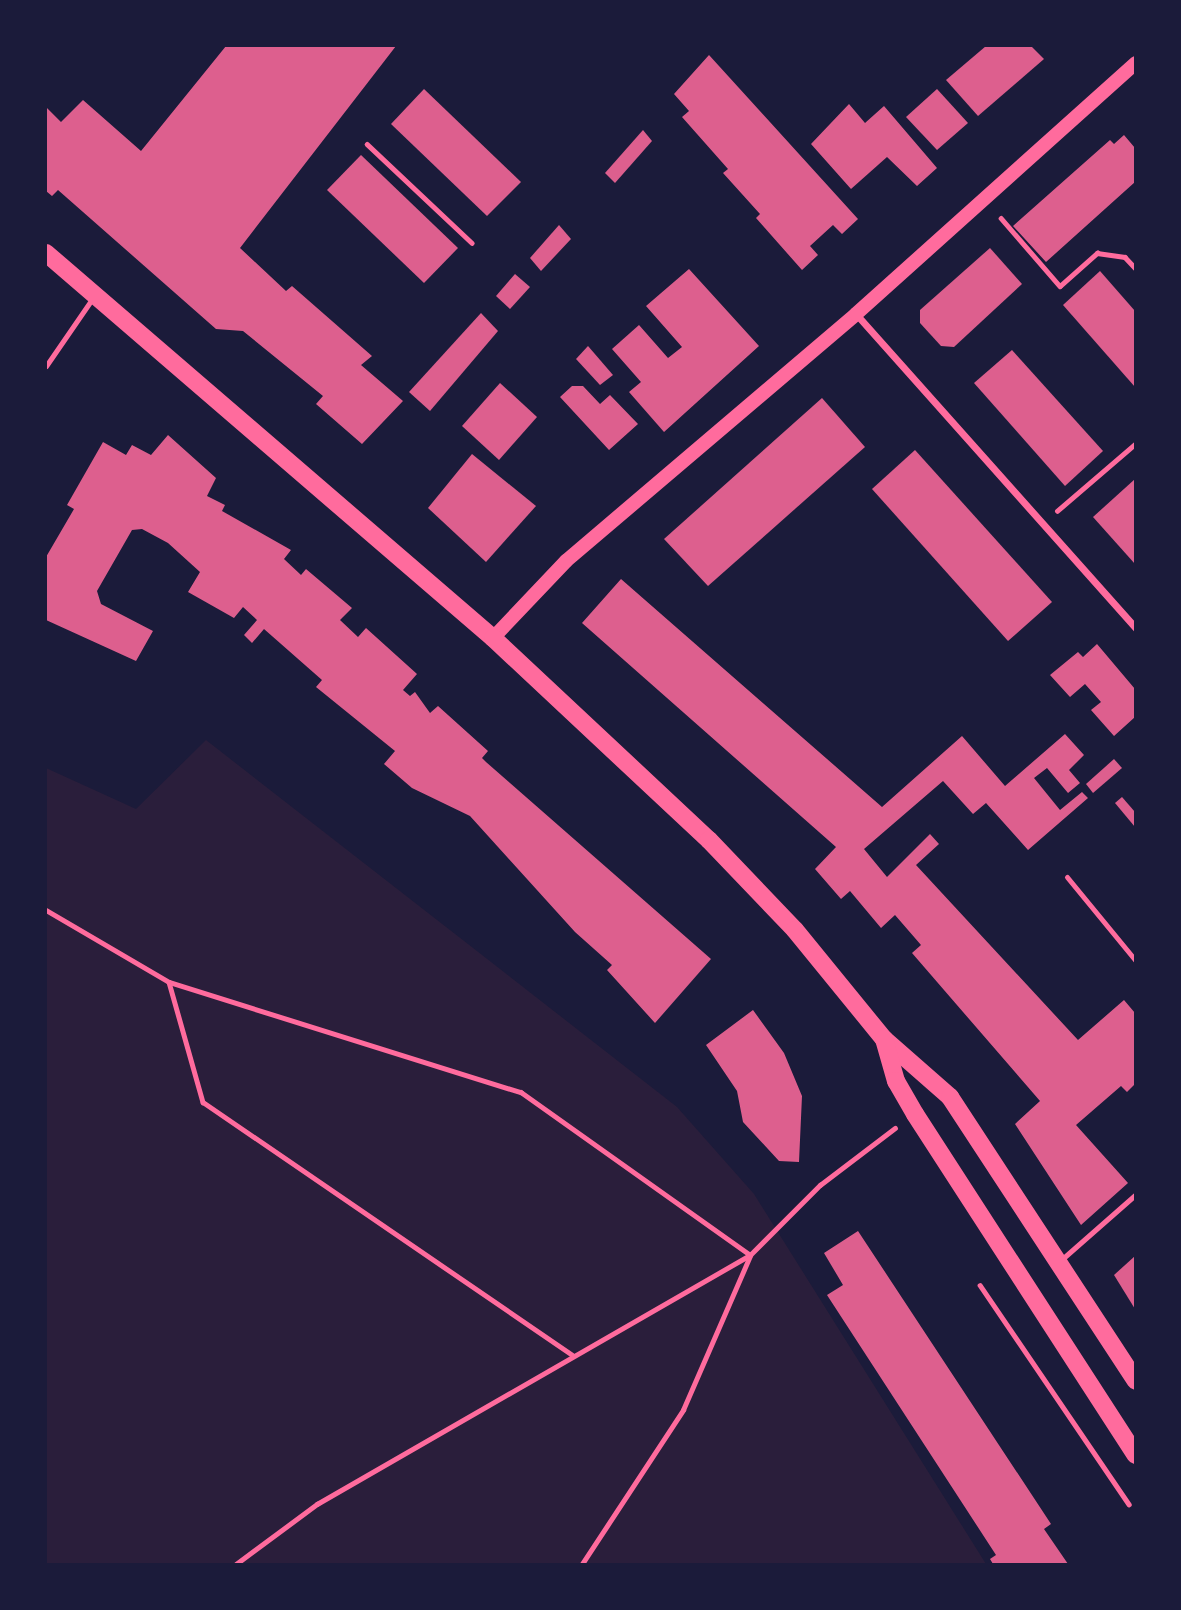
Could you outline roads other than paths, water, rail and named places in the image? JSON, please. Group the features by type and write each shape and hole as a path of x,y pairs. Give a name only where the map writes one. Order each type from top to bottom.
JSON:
{"main road":[{"path":"493,638 566,561 856,314 1136,63"},
{"path":"46,253 493,638 709,840 795,930 884,1039 950,1097 1136,1381"},
{"path":"884,1039 896,1081 915,1114 1136,1455"}],"street":[{"path":"856,314 1041,525 1136,628"}],"lane":[{"path":"46,366 94,296"},
{"path":"1067,877 1136,961"},
{"path":"1058,1262 1136,1194"}]}
